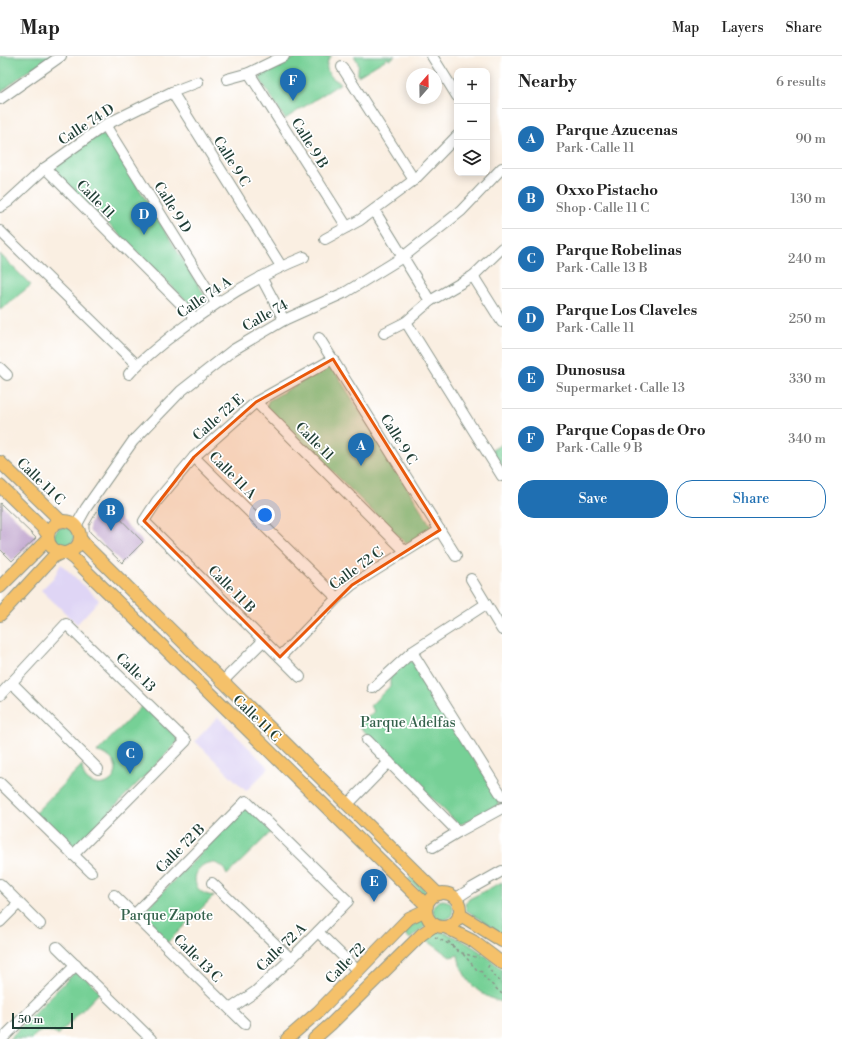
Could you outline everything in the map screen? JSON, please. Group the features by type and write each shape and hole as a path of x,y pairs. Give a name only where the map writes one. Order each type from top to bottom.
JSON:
{"main road":[{"name":"Calle 11 C","path":"0,462 61,521"},
{"path":"0,486 42,528 48,537 52,548 63,553"},
{"path":"0,615 53,557 74,550 79,543 80,538 76,526 69,522 61,521 54,524 48,537 31,557 0,587 13,600"},
{"name":"Calle 11 C","path":"80,538 109,570 438,894"},
{"name":"Calle 11 C","path":"63,553 96,580 426,908"},
{"path":"31,557 42,569"},
{"path":"96,580 99,572 109,570"},
{"path":"239,722 251,710"},
{"path":"252,735 264,723"},
{"path":"264,746 275,734"},
{"path":"395,876 407,864"},
{"path":"438,894 449,895 455,899 459,906 459,914 453,924 438,933 429,920 426,908 431,899 438,894"},
{"name":"Calle 72","path":"287,1039 318,1012 409,918 426,908"},
{"path":"459,914 502,941"},
{"path":"314,1039 422,934 438,933 473,941 485,948 502,963"},
{"path":"381,947 389,953 390,966"}],"street":[{"path":"0,99 61,56"},
{"path":"227,79 249,73 284,56"},
{"path":"432,56 454,91"},
{"path":"342,67 414,180"},
{"name":"Calle 9 B","path":"249,73 347,227"},
{"name":"Calle 74 D","path":"0,207 8,202 45,168 105,125 172,92 198,82"},
{"name":"Calle 9 C","path":"172,92 281,266"},
{"name":"Calle 9 D","path":"105,125 216,303"},
{"path":"325,239 374,210 414,180 454,139"},
{"name":"Calle 11","path":"45,168 195,318"},
{"name":"Calle 74","path":"76,526 86,508 133,441 181,391 234,350 284,320 346,292 403,256 461,211 502,168"},
{"path":"374,210 430,301"},
{"path":"0,231 137,365"},
{"path":"384,333 406,322 430,301 472,276 502,248"},
{"name":"Calle 74 A","path":"129,374 137,365 216,303 281,266 304,257"},
{"path":"472,276 502,322"},
{"path":"261,277 284,320"},
{"path":"406,322 502,476"},
{"name":"Calle 9 C","path":"320,338 456,556"},
{"name":"Calle 72 E","path":"144,521 157,501 194,457 256,402 333,359"},
{"name":"Calle 11","path":"256,402 406,551"},
{"name":"Calle 11 A","path":"194,457 337,598"},
{"name":"Calle 11 B","path":"144,521 300,676"},
{"name":"Calle 72 C","path":"280,657 337,598 352,585 440,530"},
{"path":"471,579 502,630"},
{"path":"373,688 412,652 486,604"},
{"name":"Calle 13","path":"12,683 66,624 186,741 73,855"},
{"path":"222,682 264,640"},
{"path":"412,652 502,796"},
{"path":"0,695 12,683 98,769"},
{"path":"367,740 458,832"},
{"path":"347,805 389,762"},
{"path":"0,784 90,872"},
{"name":"Calle 72 A","path":"230,1009 255,992 291,959 348,900 246,801"},
{"name":"Calle 72 B","path":"134,915 246,801"},
{"path":"433,847 502,808"},
{"path":"455,899 502,871"},
{"path":"212,883 291,959"},
{"path":"0,884 40,924"},
{"name":"Calle 13 C","path":"114,895 244,1024"},
{"path":"0,922 19,903"},
{"path":"318,932 358,971"},
{"path":"57,947 151,1039"},
{"path":"2,1039 76,965"}],"path":[{"path":"482,957 478,958 459,952 454,945 438,933 436,937 451,945 458,952 463,954 502,994"},
{"path":"489,961 488,967 494,976 502,983"}],"highlighted area":[{"path":"333,359 440,530 352,585 280,657 144,521 194,457 256,402"}],"shaded area":[{"path":"61,564 99,600 77,624 41,590 54,577"},
{"path":"218,717 269,768 246,791 195,741"}],"green space":[{"path":"0,56 52,56 25,73 0,93"},
{"path":"299,56 332,56 327,64 328,71 333,78 341,83 285,119 260,79 262,73"},
{"path":"354,56 395,56 389,60 388,58 358,76 358,64"},
{"path":"101,134 106,135 207,299 206,304 198,309 194,308 55,172 55,166"},
{"path":"0,254 31,285 0,310"},
{"path":"327,367 333,368 431,526 430,531 410,543 405,543 267,407 268,401"},
{"path":"502,444 502,466 492,450"},
{"path":"64,527 71,530 74,537 71,544 64,547 57,544 54,537 57,530"},
{"name":"Parque Adelfas","path":"407,661 413,662 499,799 498,805 462,824 457,823 359,726 374,711 370,706 390,686 390,678"},
{"path":"143,705 177,738 177,743 75,847 70,847 35,813 82,765 84,775 90,782 104,784 110,781 116,772 116,767 111,759 102,753 97,752"},
{"name":"Parque Zapote","path":"244,809 249,809 272,831 227,875 223,867 214,863 207,863 200,867 196,873 195,880 197,887 203,893 214,896 167,943 142,918 141,914"},
{"path":"411,876 429,894 426,897 408,879"},
{"path":"502,882 502,934 466,910 465,904 469,899"},
{"path":"443,900 450,903 453,910 450,917 443,920 436,917 433,910 436,903"},
{"path":"423,919 427,925 410,939 404,933 411,926"},
{"path":"436,931 444,932 462,940 489,958 502,970 502,1002 486,996 472,985 463,972 458,955 450,957 425,939"},
{"path":"75,972 80,972 100,992 58,1035 44,1031 37,1033 32,1039 9,1039"}],"building":[{"path":"103,501 143,542 122,563 90,532 89,529 89,525"},
{"path":"0,503 36,538 12,561 0,549"}],"place":[{"name":"Parque Copas de Oro","path":"293,101"},
{"name":"Parque Los Claveles","path":"144,235"},
{"name":"Parque Azucenas","path":"361,466"},
{"name":"Oxxo Pistacho","path":"111,531"},
{"name":"Parque Robelinas","path":"130,774"},
{"name":"Dunosusa","path":"374,902"}]}
